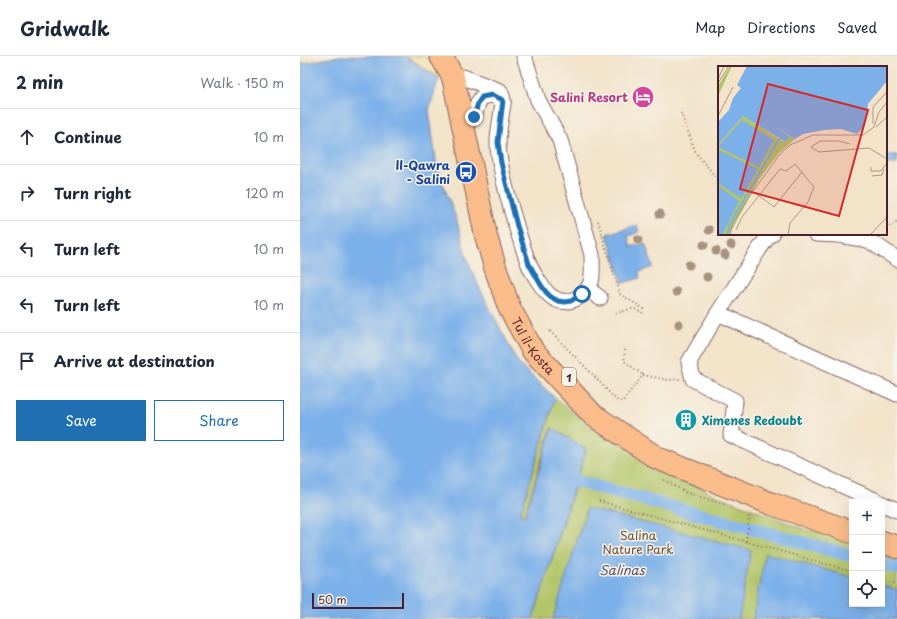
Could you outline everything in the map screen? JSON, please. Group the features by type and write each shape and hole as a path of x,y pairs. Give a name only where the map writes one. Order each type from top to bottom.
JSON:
{"highway":[{"name":"Tul il-Kosta","path":"441,56 453,77 486,236 495,267 509,307 531,349 593,415 657,458 772,504 849,531"},
{"name":"Tul il-Kosta","path":"452,56 463,77 474,117 485,180 518,304 540,345 594,403 659,451 735,483 849,522"},
{"path":"885,534 897,538"},
{"path":"885,543 897,547"}],"street":[{"path":"463,77 500,91 503,100 498,142 501,163 515,220 529,264 541,285 551,297 558,301 571,301 588,289 592,273 592,255 560,140 538,100 524,56"},
{"path":"474,117 478,103 482,97 492,95 503,100"},
{"path":"770,235 760,248 718,313 689,362 693,379 735,401 731,435 871,499"},
{"path":"839,235 868,240 897,259"},
{"path":"588,289 600,298"},
{"path":"718,313 897,394"},
{"path":"885,505 897,510"}],"path":[{"path":"681,113 696,153 718,180"},
{"path":"598,221 620,294 644,310 642,314 635,309 630,309 614,314"},
{"path":"887,229 897,222"},
{"path":"550,331 616,400 622,402 643,375"},
{"path":"625,350 624,361 643,375 668,380"},
{"path":"599,501 849,570"},
{"path":"746,541 750,513"},
{"path":"885,581 897,584"}],"green space":[{"name":"Salina Nature Park","path":"555,398 596,431 598,427 648,462 713,494 809,531 815,528 849,539 849,607 885,607 885,551 897,555 897,619 533,619 587,449 551,428 524,516 520,515"}],"sand":[{"path":"406,56 424,56 438,68 440,78"}],"water":[{"path":"340,56 404,56 439,79 429,110 437,168 456,218 467,259 480,289 518,363 555,398 520,515 525,516 552,428 586,449 533,619 300,619 300,64"},
{"path":"887,155 897,155 897,164 887,164"},
{"path":"637,225 639,232 628,236 631,247 645,243 653,267 639,272 640,278 623,283 607,234"},
{"name":"Salinas","path":"587,508 751,550 739,619 553,619"},
{"path":"765,553 849,576 849,607 885,607 885,586 897,590 897,619 753,619"}],"waterway":[{"path":"576,481 849,555"},
{"path":"885,565 897,568"}],"place":[{"name":"Salini Resort","path":"643,97"},
{"name":"Il-Qawra - Salini","path":"466,172"},
{"name":"Ximenes Redoubt","path":"686,420"}],"route":[{"path":"474,117 478,103 482,97 492,95 503,100 498,142 501,163 509,200 529,264 546,292 558,301 571,301 582,294"}]}
